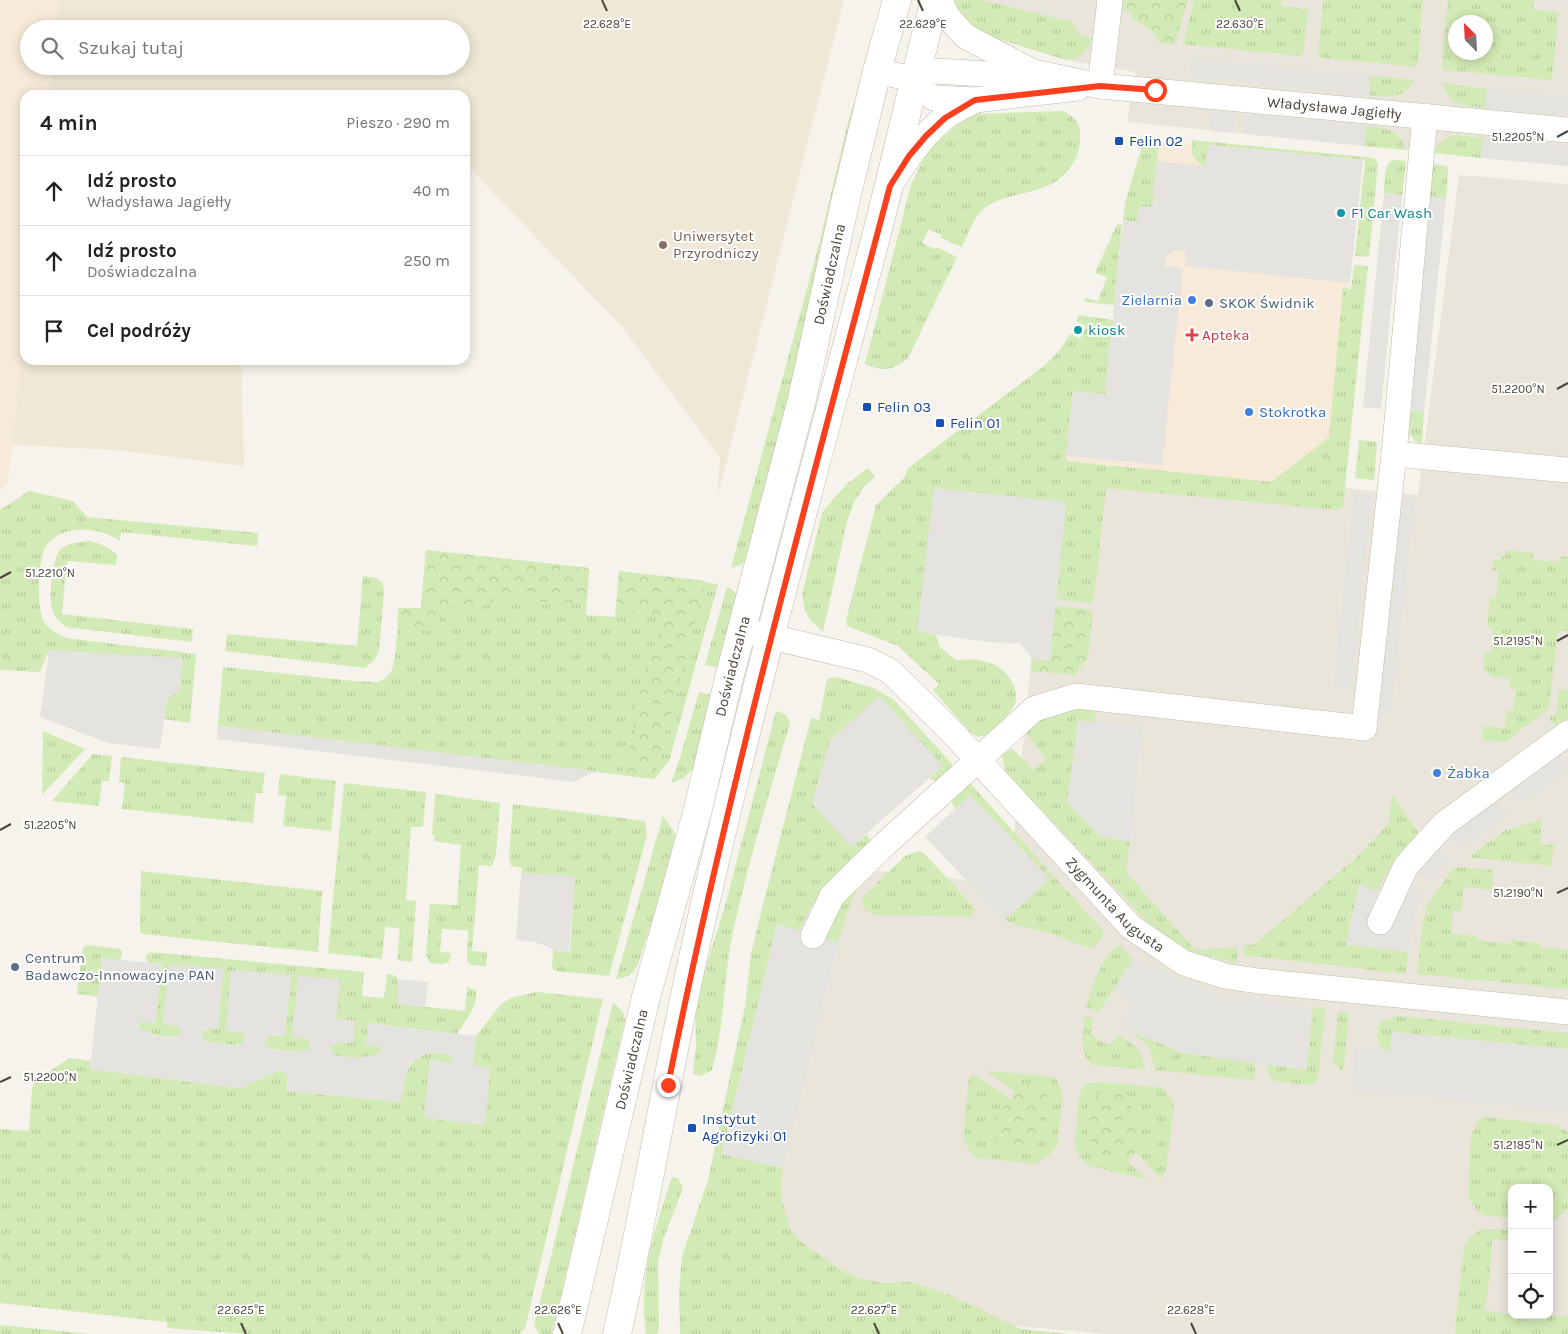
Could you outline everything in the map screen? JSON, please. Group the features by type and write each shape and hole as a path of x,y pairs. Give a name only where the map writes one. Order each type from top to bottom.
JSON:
{"street":[{"name":"Doświadczalna","path":"567,1334 646,997 697,813 802,398 844,207 877,71 897,0"},
{"name":"Doświadczalna","path":"617,1334 630,1278 692,964 725,821 840,367 890,186 913,79 935,0"},
{"name":"Władysława Jagiełły","path":"940,0 947,16 965,36 1033,72 1100,86 1568,130"},
{"path":"1100,86 1110,0"},
{"name":"Władysława Jagiełły","path":"1033,72 1004,75 936,70 926,72 913,79 924,92 934,98 975,100 1100,86"},
{"path":"877,71 913,79"},
{"name":"Doświadczalna","path":"890,186 909,156 926,136 945,118 975,100"},
{"path":"813,936 832,896 884,845 1034,709 1076,696 1364,728 1394,454 1425,116"},
{"path":"1394,454 1568,470"},
{"name":"Zygmunta Augusta","path":"742,630 868,660 890,671 977,760 1131,927 1184,963 1225,976 1258,981 1568,1012"},
{"path":"1380,922 1406,866 1444,824 1568,733"},
{"path":"697,813 725,821"},
{"path":"630,1278 632,1320 636,1334"}],"shaded area":[{"path":"0,0 59,0 57,20 20,20 20,75 51,75 50,90 20,90 20,365 8,483 0,491"},
{"name":"Uniwersytet Przyrodniczy","path":"59,0 844,0 717,499 720,458 622,327 470,168 470,90 50,90 51,75 470,75 470,20 57,20"},
{"path":"953,0 1568,0 1568,166 1127,122 1135,72 1066,60 973,31"},
{"path":"1191,58 1370,76 1369,95 1189,77"},
{"path":"1487,89 1568,96 1568,115 1485,108"},
{"path":"1212,112 1235,114 1234,133 1210,131"},
{"path":"1246,114 1366,126 1364,146 1244,134"},
{"path":"1483,138 1568,147 1568,166 1481,158"},
{"path":"1144,139 1363,160 1325,487 1066,461 1073,391 1105,394 1125,203"},
{"path":"1208,145 1363,160 1350,283 1185,266 1186,250 1175,251 1167,256 1164,266 1183,268 1162,465 1066,456 1073,391 1105,394 1123,220 1137,222 1139,206 1152,207 1157,161 1205,166"},
{"path":"1459,175 1568,184 1568,1334 1108,1334 708,1299 800,863 1009,884 1051,460 1418,495"},
{"path":"1384,193 1402,195 1381,409 1363,407"},
{"path":"1428,197 1446,199 1424,412 1407,410"},
{"path":"20,365 241,365 244,466 118,450 12,445"},
{"path":"934,488 1066,502 1050,661 1032,659 1021,644 965,639 917,631"},
{"path":"1354,494 1372,495 1351,689 1333,687"},
{"path":"1397,496 1415,498 1391,714 1373,712"},
{"path":"49,650 183,658 179,692 167,699 160,749 108,743 40,717"},
{"path":"879,696 943,766 851,847 812,804 830,740"},
{"path":"1078,721 1142,724 1130,842 1099,836 1067,802"},
{"path":"218,726 596,771 574,782 217,739"},
{"path":"1559,753 1567,772 1521,804 1511,789"},
{"path":"970,795 1050,879 1004,920 925,837"},
{"path":"1497,799 1508,815 1460,850 1448,835"},
{"path":"1435,846 1449,861 1430,882 1414,871"},
{"path":"521,873 575,876 569,952 558,951 535,942 516,940"},
{"path":"1386,874 1422,895 1414,917 1408,952 1346,944 1359,884 1377,892"},
{"path":"777,924 838,942 783,1168 722,1154"},
{"path":"1136,955 1143,962 1221,996 1313,1007 1306,1070 1183,1053 1121,1026 1135,1001 1114,989"},
{"path":"102,958 162,964 156,1023 141,1022 137,1025 139,1028 154,1035 175,1037 181,1033 178,1026 163,1024 169,964 224,969 218,1029 207,1028 202,1031 201,1038 206,1042 238,1045 244,1042 245,1038 242,1032 226,1030 231,970 291,975 285,1036 268,1036 265,1044 271,1049 304,1052 310,1048 311,1043 307,1039 292,1037 298,976 340,979 336,1019 355,1021 353,1043 334,1043 331,1050 336,1056 358,1058 381,1053 382,1049 379,1046 366,1045 368,1023 476,1036 473,1065 490,1068 485,1125 424,1118 430,1060 450,1063 453,1058 447,1054 432,1052 411,1062 407,1069 400,1102 287,1091 288,1075 281,1070 240,1088 90,1069"},
{"path":"398,979 428,982 425,1007 398,1004"},
{"path":"1392,1032 1568,1049 1568,1112 1351,1090 1355,1048 1390,1052"}],"green space":[{"path":"953,0 982,0 1073,22 1079,34 1093,39 1079,57 1066,60 973,31 963,20"},
{"path":"1122,0 1188,0 1175,44 1159,43 1151,30 1131,18 1132,12 1122,10"},
{"path":"1194,0 1281,0 1281,6 1308,9 1303,56 1183,44"},
{"path":"1323,0 1423,0 1418,63 1414,67 1318,57"},
{"path":"1448,0 1534,0 1533,10 1559,12 1552,80 1444,70 1442,67"},
{"path":"867,64 794,395 748,560 731,568 819,244 849,118"},
{"path":"1370,76 1413,80 1410,86 1400,94 1395,96 1376,96 1369,95"},
{"path":"1443,83 1487,89 1485,108 1453,101 1445,91"},
{"path":"1064,111 1076,121 1080,131 1077,154 1068,170 1049,185 992,203 982,210 962,247 941,238 942,235 929,229 922,243 957,257 908,358 897,366 887,369 865,364 911,185 927,151 958,124 975,114"},
{"path":"1366,126 1385,129 1395,134 1400,138 1406,150 1364,146"},
{"path":"1455,135 1483,138 1481,158 1434,153 1442,142"},
{"path":"1144,139 1159,141 1153,208 1137,222 1123,220 1125,203"},
{"path":"1192,140 1374,158 1378,164 1369,257 1355,256 1365,160 1208,145 1205,166 1200,164 1192,155"},
{"path":"1393,160 1406,161 1402,195 1384,193 1386,170"},
{"path":"1431,164 1446,166 1448,169 1446,199 1428,197"},
{"path":"1117,224 1122,225 1114,305 1084,302 1086,298 1098,301 1107,277 1095,273"},
{"path":"1354,265 1368,266 1343,507 1338,510 1106,488 1094,599 1089,603 1056,599 1066,502 1002,643 917,631 936,635 940,647 956,660 981,661 996,666 1003,670 1013,684 1016,692 1014,706 996,728 982,736 977,737 969,731 933,690 939,684 898,646 847,626 846,620 876,505 904,478 908,468 1044,366 1060,350 1070,334 1080,339 1086,326 1076,321 1079,315 1113,320 1105,395 1073,391 1066,461 1272,482 1329,437 1343,288 1351,289"},
{"path":"1407,410 1424,412 1422,444 1416,442 1406,430"},
{"path":"1359,440 1377,442 1374,480 1355,478"},
{"path":"868,468 875,477 864,487 854,502 847,522 823,632 811,621 805,611 802,594 822,513 847,484"},
{"path":"29,491 73,501 87,517 258,533 257,546 121,532 120,541 103,533 82,530 71,531 53,539 43,552 39,584 41,615 48,627 54,631 66,638 196,654 190,723 164,719 167,699 49,650 40,672 0,670 0,510"},
{"path":"89,541 114,552 117,555 116,565 67,561 62,614 193,629 192,642 66,627 59,621 53,612 51,604 53,569 57,554 60,550 73,543"},
{"path":"426,550 589,568 586,615 615,617 619,571 718,584 669,761 654,779 218,726 223,667 354,681 377,682 385,679 392,670 395,656 399,608 421,608"},
{"path":"426,550 589,568 586,605 500,598 476,609 445,606 435,630 412,632 397,622 399,608 421,608"},
{"path":"1506,550 1533,553 1533,560 1559,562 1560,556 1568,557 1568,631 1558,631 1549,708 1505,742 1482,740 1483,726 1505,728 1507,710 1513,710 1516,689 1510,688 1510,678 1491,676 1487,671 1483,671 1485,653 1491,653 1493,628 1487,627 1490,597 1496,597 1499,571 1492,570 1494,560 1500,560 1500,558 1505,556"},
{"path":"619,571 706,581 654,779 620,775 634,734 634,705 646,666 665,619 616,608"},
{"path":"363,576 376,578 383,583 384,592 379,651 374,660 365,668 225,651 227,634 357,646"},
{"path":"727,587 733,590 738,598 719,668 705,665"},
{"path":"1055,606 1088,609 1093,614 1088,657 1075,675 1031,671 1032,659 1050,660"},
{"path":"836,677 871,687 893,699 952,764 952,769 939,782 929,779 942,766 851,847 867,834 871,843 825,889 810,908 799,931 777,924 722,1154 783,1168 781,1181 782,1201 790,1229 800,1241 839,1269 862,1279 882,1283 912,1282 952,1296 1021,1329 1070,1334 680,1334 679,1292 682,1256 708,1180 745,1006 751,954 759,920 811,718 819,720 827,679"},
{"path":"1559,689 1568,690 1568,718 1556,727 1549,718 1557,712"},
{"path":"699,692 713,695 694,768 684,778 671,783 680,758"},
{"path":"1096,704 1095,722 1078,721 1099,836 1130,842 1126,872 1194,949 1238,947 1236,963 1189,951 1152,927 1005,771 1002,755 1012,748 1033,770 1046,758 1026,733 1026,723 1035,716"},
{"path":"776,711 786,714 790,723 752,853 733,932 727,967 722,1019 712,1070 701,1076 693,1074 696,1045 695,1001 725,906"},
{"path":"43,731 85,749 42,795"},
{"path":"93,754 112,756 109,781 102,781 99,806 52,801"},
{"path":"121,757 265,773 262,793 256,793 253,823 122,809 125,783 119,782"},
{"path":"280,774 336,781 331,831 283,826 286,796 278,795"},
{"path":"344,783 426,792 423,827 411,827 406,900 416,901 412,962 397,960 400,928 385,927 382,959 328,953"},
{"path":"970,783 1103,931 1103,937 1095,946 1089,948 1047,932 1016,925 1004,920 1050,879 970,795 956,809 952,804 953,797"},
{"path":"435,794 500,803 496,855 492,866 479,865 472,951 487,952 486,966 471,965 467,961 468,930 442,929 440,952 451,953 449,962 443,964 430,963 426,955 430,904 457,905 461,845 434,841 435,835 432,835"},
{"path":"1392,794 1418,832 1386,874 1377,892 1359,885 1346,944 1408,952 1406,974 1244,955 1245,946 1255,944 1357,857 1389,823"},
{"path":"513,804 645,821 647,835 609,976 555,971 552,968 553,949 570,952 575,877 522,873 522,868 511,866 509,856"},
{"path":"663,816 675,833 676,847 638,964 630,975 616,979"},
{"path":"1542,819 1540,844 1554,845 1551,866 1468,857 1506,830"},
{"path":"919,851 924,853 975,909 973,916 875,915 865,910 862,905 864,896 905,856"},
{"path":"1459,867 1493,870 1492,890 1464,887 1461,911 1453,910 1451,933 1477,936 1477,940 1510,944 1511,940 1539,943 1539,947 1568,950 1568,989 1417,974 1423,922 1427,906 1453,869"},
{"path":"141,871 322,891 318,952 142,934 140,931"},
{"path":"864,881 851,902 838,942 818,937 828,918"},
{"path":"87,945 121,949 122,952 119,960 102,959 98,997 78,994 77,991 83,948"},
{"path":"1120,945 1133,959 1099,1012 1086,1007 1094,982 1103,963 1114,948"},
{"path":"151,952 364,972 362,996 384,998 387,974 392,975 396,977 399,984 398,1004 465,1011 467,987 476,991 476,997 473,1008 457,1034 369,1023 382,1051 366,1058 336,1056 331,1050 332,1046 337,1042 353,1043 354,1021 336,1019 305,1038 311,1046 310,1049 304,1052 271,1049 265,1044 270,1036 285,1036 226,1030 242,1032 245,1038 244,1042 236,1045 222,1044 209,1042 201,1038 202,1031 209,1028 218,1029 170,964 163,1023 178,1026 181,1034 165,1037 147,1032 138,1027 162,964 147,962 145,956"},
{"path":"537,992 603,999 525,1328 519,1334 249,1334 167,1328 167,1322 0,1303 0,1129 29,1131 32,1089 35,1082 69,1058 91,1061 90,1069 240,1088 281,1070 288,1075 287,1091 400,1102 406,1075 413,1061 428,1053 448,1054 453,1058 453,1061 450,1063 431,1060 484,1125 490,1068 473,1066 476,1036 501,1004 511,998"},
{"path":"613,1002 623,1012 625,1020 552,1334 539,1334 534,1326"},
{"path":"1313,1007 1325,1008 1318,1079 1310,1085 1274,1081 1269,1074 1268,1065 1306,1070"},
{"path":"1338,1011 1345,1012 1349,1018 1343,1071 1333,1064"},
{"path":"1085,1016 1093,1018 1091,1034 1105,1044 1114,1042 1119,1035 1129,1041 1140,1053 1145,1069 1092,1065 1085,1055 1082,1042"},
{"path":"1397,1016 1568,1033 1568,1049 1393,1032 1390,1052 1379,1044 1379,1023"},
{"path":"1132,1032 1183,1053 1255,1063 1255,1076 1252,1080 1155,1070 1150,1049"},
{"path":"986,1071 1048,1076 1056,1079 1063,1096 1057,1146 1041,1161 1034,1164 978,1158 971,1153 963,1140 969,1078 973,1074 1010,1099 1016,1092"},
{"path":"1096,1082 1164,1089 1174,1104 1166,1171 1161,1179 1136,1152 1127,1161 1147,1180 1091,1166 1080,1158 1075,1146 1079,1095 1083,1087"},
{"path":"1022,1084 1045,1089 1046,1103 1042,1126 1037,1139 1026,1149 1014,1151 1002,1147 997,1142 992,1136 989,1125"},
{"path":"1113,1090 1128,1101 1137,1122 1137,1146 1134,1155 1127,1161 1108,1157 1098,1151 1089,1137 1087,1129 1086,1111 1089,1103 1101,1093"},
{"path":"1485,1117 1556,1125 1568,1132 1568,1208 1558,1218 1553,1220 1553,1184 1508,1184 1508,1218 1487,1216 1478,1212 1471,1202 1468,1193 1471,1135 1478,1121"},
{"path":"672,1177 678,1178 683,1188 663,1240 658,1263 659,1328 657,1334 646,1334 644,1292 649,1254"},
{"path":"1484,1229 1508,1230 1508,1240 1492,1240 1485,1310 1508,1314 1508,1319 1553,1319 1553,1316 1568,1317 1568,1334 1456,1334 1455,1327 1464,1247 1471,1235"},
{"path":"0,1325 90,1334 0,1334"}],"place":[{"name":"Felin 02","path":"1119,141"},
{"name":"F1 Car Wash","path":"1341,213"},
{"name":"Uniwersytet Przyrodniczy","path":"663,245"},
{"name":"Zielarnia","path":"1192,300"},
{"name":"SKOK Świdnik","path":"1209,303"},
{"name":"kiosk","path":"1078,330"},
{"name":"Apteka","path":"1192,335"},
{"name":"Felin 03","path":"867,407"},
{"name":"Stokrotka","path":"1249,412"},
{"name":"Felin 01","path":"940,423"},
{"name":"Żabka","path":"1437,773"},
{"name":"Centrum Badawczo-Innowacyjne PAN","path":"15,967"},
{"name":"Instytut Agrofizyki 01","path":"692,1128"}],"route":[{"path":"668,1085 692,964 782,589 890,186 909,156 926,136 945,118 975,100 1100,86 1155,90"}]}
